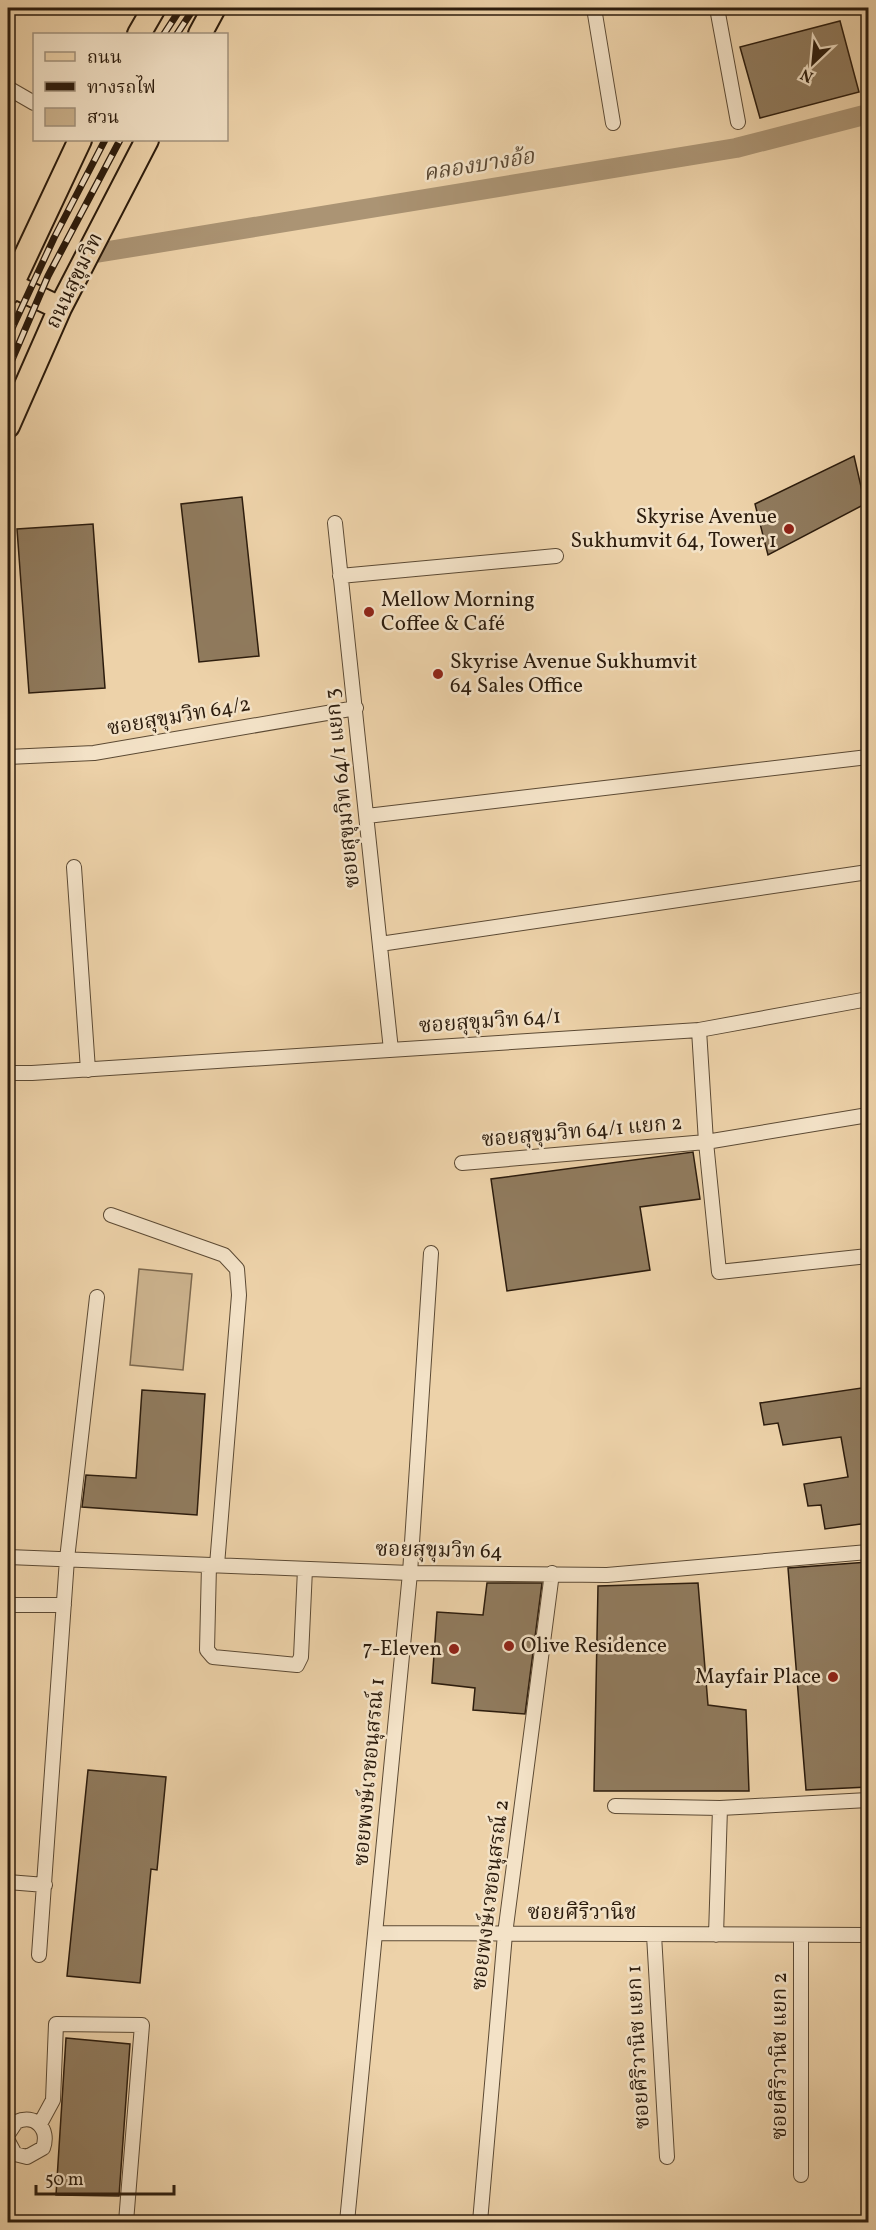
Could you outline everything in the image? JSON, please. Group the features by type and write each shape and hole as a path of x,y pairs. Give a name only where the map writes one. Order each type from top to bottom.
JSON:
{"main road":[{"path":"140,33 154,8"},
{"path":"201,33 214,8"},
{"path":"60,308 9,289 80,141"},
{"name":"ถนนสุขุมวิท","path":"8,426 60,308 146,141"}],"street":[{"path":"594,8 613,123"},
{"path":"717,8 738,122"},
{"path":"8,88 33,102"},
{"name":"ซอยสุขุมวิท 64/1 แยก 3","path":"335,523 339,576 357,708 391,1050"},
{"path":"339,576 556,556"},
{"name":"ซอยสุขุมวิท 64/2","path":"8,757 94,753 357,708"},
{"path":"367,816 868,757"},
{"path":"74,867 88,1070"},
{"path":"380,944 868,872"},
{"name":"ซอยสุขุมวิท 64/1","path":"8,1072 88,1070 699,1030 868,999"},
{"path":"699,1030 706,1142 719,1272 868,1256"},
{"path":"706,1142 868,1115"},
{"name":"ซอยสุขุมวิท 64/1 แยก 2","path":"462,1164 706,1142"},
{"path":"111,1215 224,1256 237,1269 239,1296 207,1650 213,1657 297,1665 301,1657 305,1569"},
{"name":"ซอยพงษ์เวชอนุสรณ์ 1","path":"347,2223 410,1573 431,1253"},
{"path":"39,1954 67,1559 97,1297"},
{"name":"ซอยสุขุมวิท 64","path":"8,1557 410,1573 607,1575 868,1551"},
{"name":"ซอยพงษ์เวชอนุสรณ์ 2","path":"480,2223 506,1934 552,1573"},
{"path":"8,1605 64,1605"},
{"path":"615,1806 720,1808 868,1800"},
{"path":"716,1935 720,1808"},
{"path":"8,1882 45,1885"},
{"name":"ซอยศิริวานิช","path":"376,1933 868,1935"},
{"name":"ซอยศิริวานิช แยก 1","path":"654,1935 666,2157"},
{"name":"ซอยศิริวานิช แยก 2","path":"801,1936 801,2175"},
{"path":"40,2124 53,2100 56,2024 142,2025 126,2223"},
{"path":"22,2119 40,2124 46,2136 43,2148 39,2153 27,2157 21,2156 8,2142 11,2126 22,2119"}],"green space":[{"path":"139,1269 192,1274 183,1370 130,1365"}],"building":[{"path":"840,21 859,92 760,118 740,47"},
{"name":"Skyrise Avenue Sukhumvit 64, Tower 1","path":"854,456 865,504 768,555 755,504"},
{"path":"242,497 259,656 199,662 181,504"},
{"path":"93,524 105,688 29,693 17,529"},
{"path":"693,1152 700,1199 640,1207 650,1270 507,1291 491,1179"},
{"path":"868,1387 868,1523 825,1529 821,1505 808,1506 804,1484 848,1477 841,1437 783,1445 778,1423 764,1425 760,1403"},
{"path":"142,1390 205,1394 197,1515 82,1507 86,1475 136,1478"},
{"name":"Mayfair Place","path":"868,1562 868,1787 806,1790 788,1568"},
{"name":"Olive Residence","path":"487,1583 542,1583 525,1714 473,1710 475,1688 432,1683 437,1612 483,1615"},
{"path":"698,1583 708,1705 746,1710 749,1791 594,1791 598,1586"},
{"path":"88,1770 166,1777 157,1870 151,1869 140,1983 67,1976"},
{"path":"66,2038 130,2044 119,2196 56,2195"}],"waterway":[{"name":"คลองบางอ้อ","path":"96,253 736,148 868,114"}],"railway":[{"path":"165,33 181,8"},
{"path":"178,33 194,8"},
{"path":"8,337 54,238 104,141"},
{"path":"8,369 48,276 119,141"}],"place":[{"name":"Skyrise Avenue Sukhumvit 64, Tower 1","path":"789,529"},
{"name":"Mellow Morning Coffee & Café","path":"369,612"},
{"name":"Skyrise Avenue Sukhumvit 64 Sales Office","path":"438,674"},
{"name":"Olive Residence","path":"509,1646"},
{"name":"7-Eleven","path":"454,1649"},
{"name":"Mayfair Place","path":"833,1677"}]}
